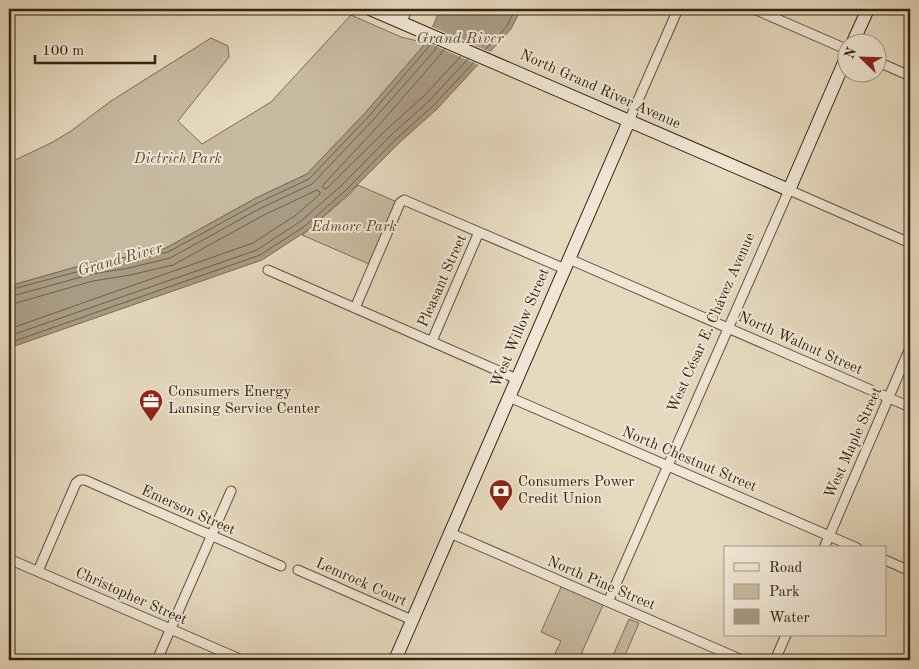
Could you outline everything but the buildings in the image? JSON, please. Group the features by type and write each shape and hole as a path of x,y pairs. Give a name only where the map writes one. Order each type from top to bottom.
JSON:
{"street":[{"name":"North Grand River Avenue","path":"370,9 789,190"},
{"path":"406,24 408,9"},
{"name":"West Willow Street","path":"395,660 678,9"},
{"path":"754,9 836,45"},
{"path":"858,32 868,9"},
{"path":"886,66 910,76"},
{"name":"West César E. Chávez Avenue","path":"608,602 836,81"},
{"path":"789,190 910,243"},
{"name":"North Walnut Street","path":"355,308 400,203 404,200 480,232 567,264 728,328 910,407"},
{"name":"Pleasant Street","path":"432,342 480,232"},
{"path":"268,270 517,379"},
{"name":"West Maple Street","path":"825,546 910,348"},
{"name":"North Chestnut Street","path":"509,397 852,546"},
{"name":"Emerson Street","path":"38,571 76,483 80,480 85,480 281,566"},
{"path":"157,660 231,491"},
{"name":"North Pine Street","path":"450,533 742,660"},
{"name":"Christopher Street","path":"9,559 242,660"},
{"path":"886,560 910,571"},
{"name":"Lemrock Court","path":"298,570 412,620"},
{"path":"775,660 786,636"}],"green space":[{"name":"Dietrich Park","path":"351,15 401,37 426,43 365,113 307,174 256,198 166,248 90,263 9,286 9,163 71,131 111,101 211,38 228,46 229,57 178,121 202,144 271,102"},
{"name":"Edmore Park","path":"358,185 397,202 369,264 302,235"},
{"path":"562,585 604,603 582,652 586,660 552,660 561,641 541,632"},
{"path":"629,619 639,623 623,660 611,660"}],"water":[{"name":"Grand River","path":"440,9 521,9 511,29 437,109 308,230 262,260 9,348 9,286 90,263 166,248 256,198 307,174 365,113 426,43"}],"pier":[{"path":"430,26 493,53 481,66 424,41"}],"place":[{"name":"Consumers Energy Lansing Service Center","path":"151,422"},
{"name":"Consumers Power Credit Union","path":"501,512"}]}
